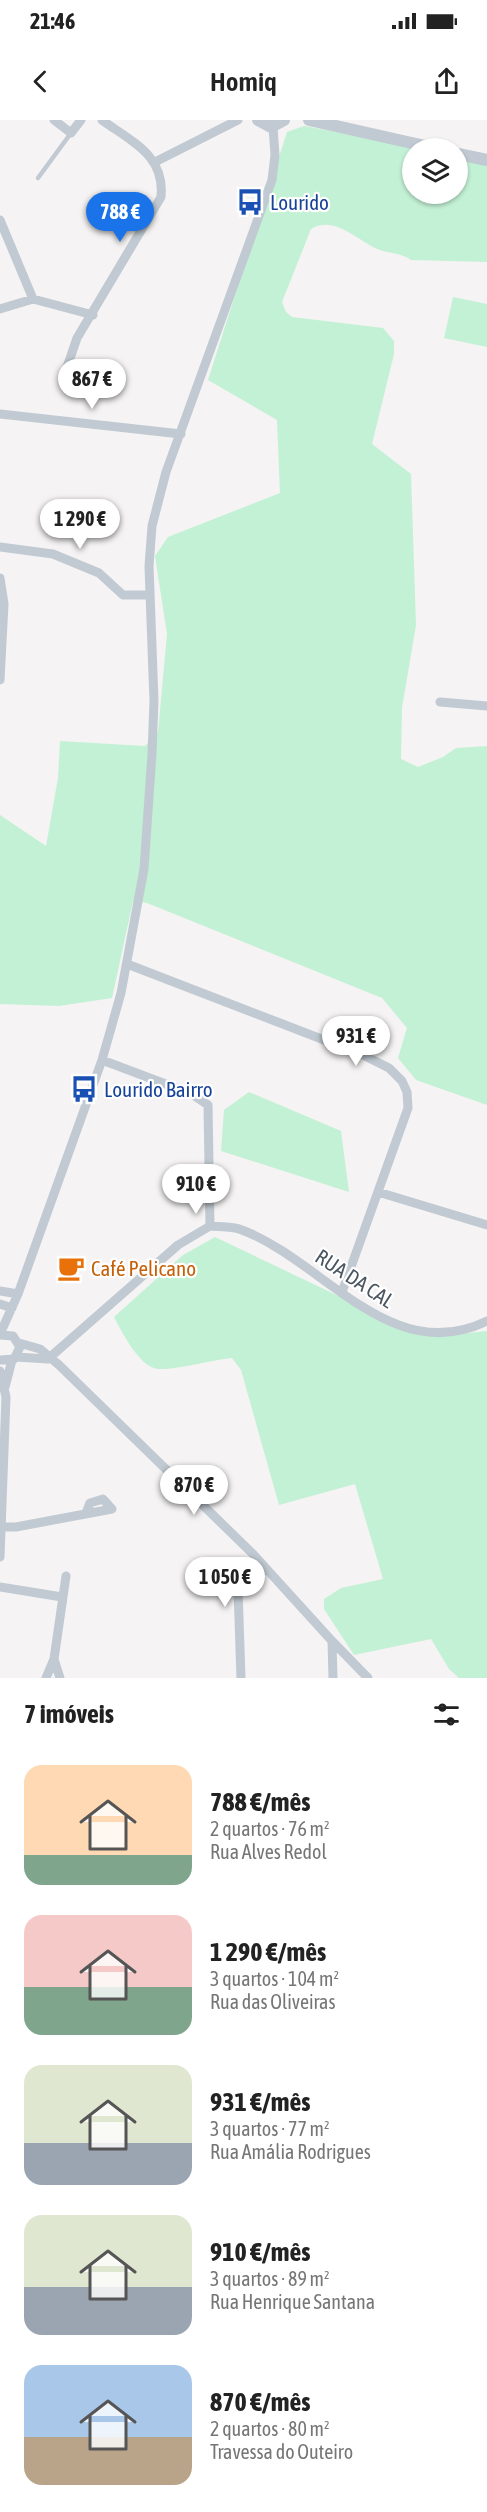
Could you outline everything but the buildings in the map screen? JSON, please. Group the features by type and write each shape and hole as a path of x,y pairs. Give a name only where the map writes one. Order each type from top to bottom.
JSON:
{"street":[{"path":"54,120 71,133 81,120"},
{"path":"65,373 77,338 158,206 162,186 155,162 145,151 102,120"},
{"path":"155,162 238,120"},
{"path":"258,120 263,125 273,127 284,120"},
{"path":"309,120 402,141"},
{"path":"273,127 275,155 272,180 166,472 152,526 150,595 154,701 152,754 144,869 127,964 102,1060 18,1294 0,1335 40,1349 48,1359 59,1365 266,1569 368,1678"},
{"path":"468,156 487,160"},
{"path":"0,220 33,299"},
{"path":"0,309 33,299 93,315"},
{"path":"0,414 181,434"},
{"path":"0,547 53,554 99,573 123,595 150,595"},
{"path":"0,578 4,604 0,680"},
{"path":"440,702 487,706"},
{"path":"127,964 363,1055 389,1068 402,1082 407,1092 408,1108 342,1292"},
{"path":"0,1360 48,1359 178,1245 210,1226 208,1105 192,1094 102,1060"},
{"path":"378,1191 487,1225"},
{"name":"RUA DA CAL","path":"210,1226 239,1229 271,1244 378,1317 413,1331 446,1335 471,1329 487,1321"},
{"path":"0,1292 18,1294"},
{"path":"0,1304 11,1311 20,1352 14,1359 5,1387 3,1527 0,1557"},
{"path":"0,1371 5,1387"},
{"path":"3,1527 86,1513"},
{"path":"241,1678 238,1589 246,1578 266,1569"},
{"path":"46,1678 54,1659 66,1576"},
{"path":"0,1587 62,1596"},
{"path":"332,1641 333,1678"},
{"path":"54,1659 60,1678"}],"lane":[{"path":"38,178 71,133"}],"green space":[{"path":"304,126 402,144 402,204 468,204 468,156 487,159 487,262 411,260 380,250 337,227 320,225 311,229 282,302 286,312 292,317 383,328 394,341 394,354 372,444 411,474 416,625 402,708 401,759 418,767 443,757 456,748 487,746 487,1105 416,1080 398,1058 407,1028 382,998 147,903 133,901 112,998 59,1006 0,1004 0,815 46,846 58,778 60,741 145,746 158,732 167,634 155,556 168,537 280,493 277,420 208,380 287,132"},
{"path":"453,297 487,304 487,347 444,338"},
{"path":"249,1092 341,1131 349,1192 221,1151 224,1110"},
{"path":"215,1237 353,1303 441,1336 487,1331 487,1678 459,1678 449,1669 431,1639 354,1655 324,1609 324,1599 341,1588 383,1579 355,1484 279,1505 241,1370 232,1358 158,1369 144,1362 126,1340 114,1317 183,1255"}],"place":[{"name":"Lourido","path":"250,202"},
{"name":"Lourido Bairro","path":"84,1089"},
{"name":"Café Pelicano","path":"71,1268"}]}
